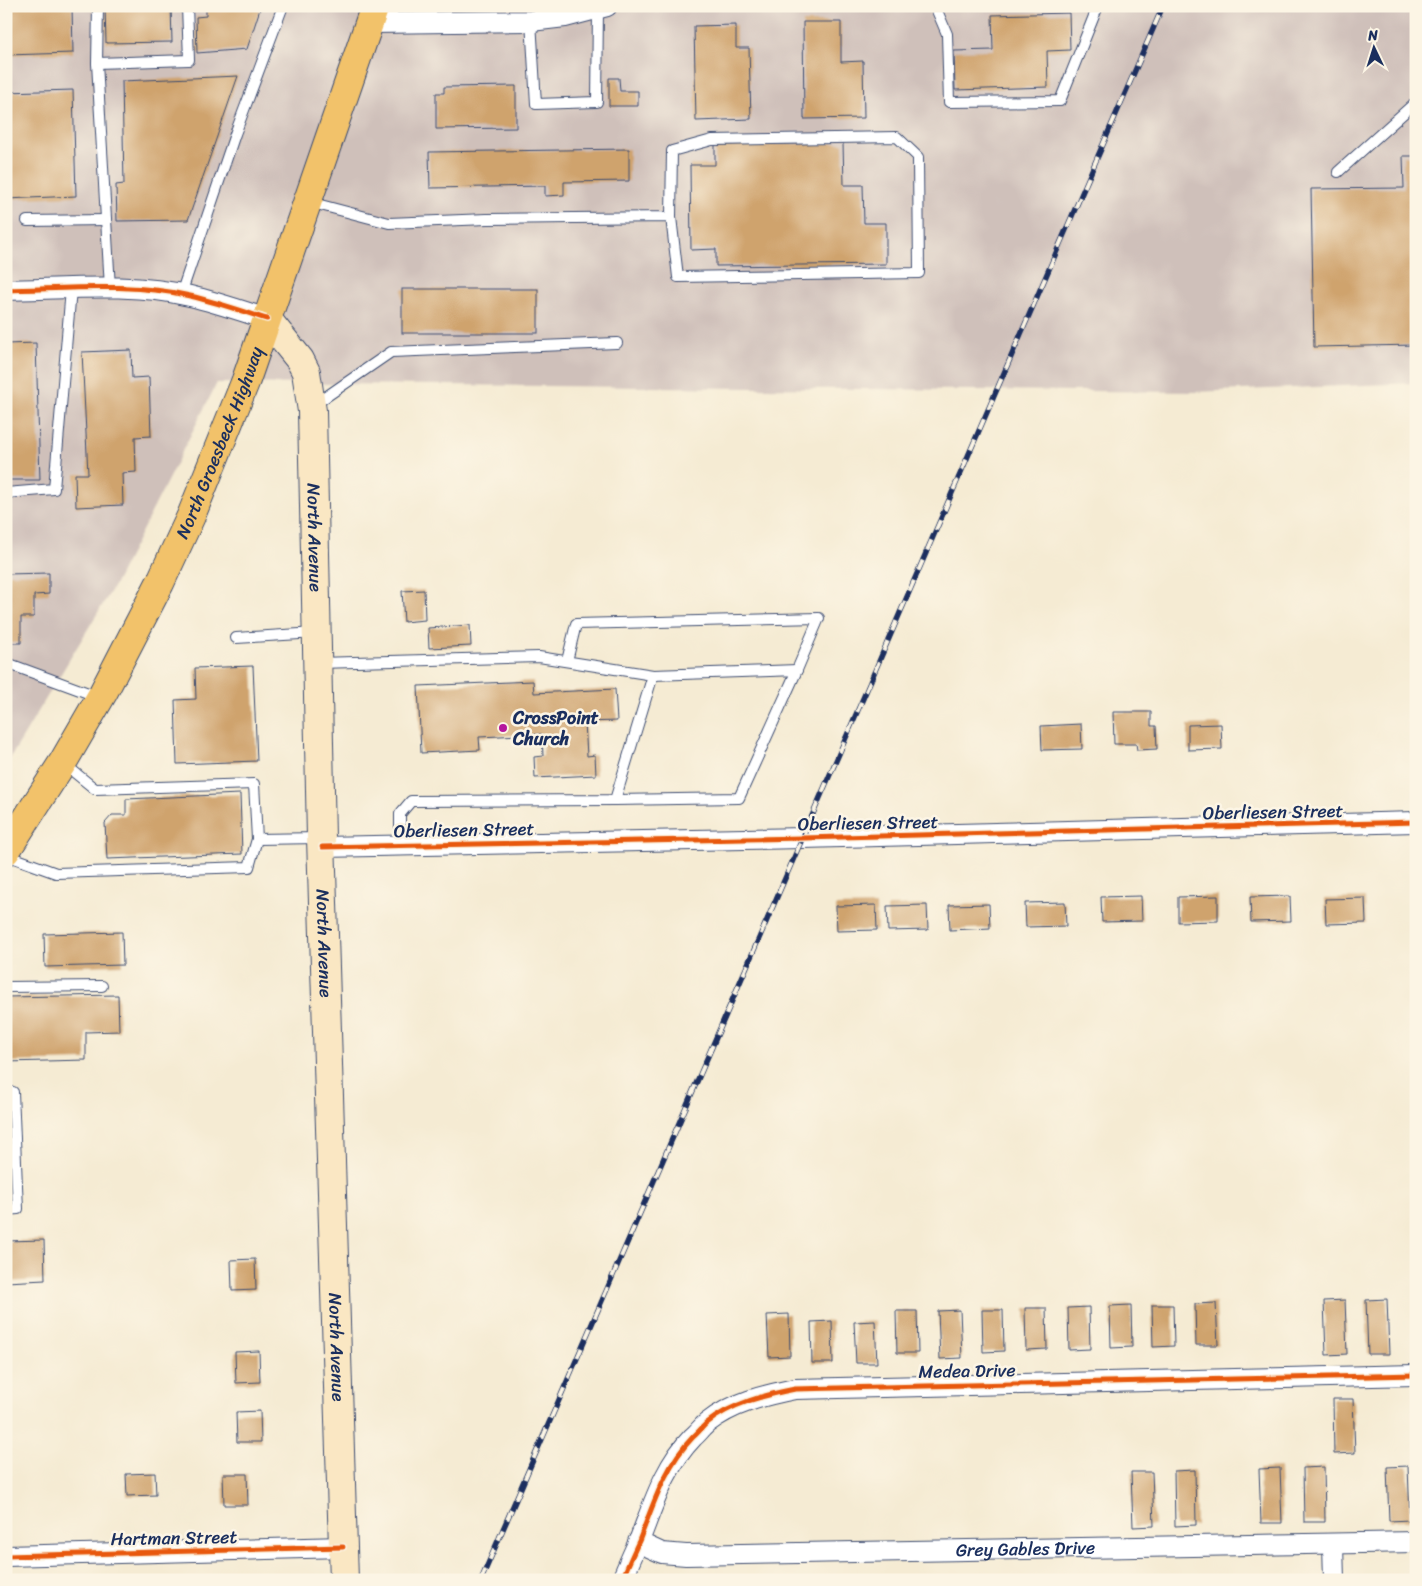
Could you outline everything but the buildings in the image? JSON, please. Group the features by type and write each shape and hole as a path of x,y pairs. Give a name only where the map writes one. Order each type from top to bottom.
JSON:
{"main road":[{"name":"North Groesbeck Highway","path":"6,851 100,698 160,583 191,516 222,442 267,319 372,15"},
{"name":"North Avenue","path":"267,319 300,360 306,372 312,407 321,842 344,1580"}],"street":[{"path":"372,15 531,21 565,17 603,8"},
{"path":"6,290 110,288 181,294 216,302 267,319"},
{"name":"Oberliesen Street","path":"321,842 400,845 793,838 1416,822"},
{"name":"Medea Drive","path":"622,1580 657,1492 675,1458 682,1449 706,1424 743,1403 768,1395 795,1389 1416,1374"},
{"name":"Grey Gables Drive","path":"638,1542 662,1553 686,1555 1416,1542"},
{"path":"1333,1544 1334,1580"},
{"name":"Hartman Street","path":"6,1556 343,1547"}],"lane":[{"path":"98,6 97,63 110,288"},
{"path":"97,63 188,60 187,6"},
{"path":"181,294 235,134 283,6"},
{"path":"935,6 947,34 949,102 958,102 1060,101 1098,6"},
{"path":"531,21 536,104 597,102 603,8"},
{"path":"1338,172 1416,102"},
{"path":"897,137 918,157 919,273 678,277 671,217 672,150 712,140 897,137"},
{"path":"308,202 389,223 487,219 671,217"},
{"path":"27,221 106,220"},
{"path":"6,493 54,489 71,289"},
{"path":"312,407 391,352 618,343"},
{"path":"400,845 400,814 411,801 739,798 819,618 576,624 567,661"},
{"path":"236,638 317,633"},
{"path":"317,663 538,657 653,675 797,670"},
{"path":"6,665 12,665 100,698"},
{"path":"615,800 653,675"},
{"path":"6,855 56,873 249,867 257,839 254,784 95,789 62,762"},
{"path":"257,839 321,842"},
{"path":"6,987 102,986"},
{"path":"6,1092 13,1092 18,1209 6,1210"}],"shaded area":[{"path":"6,6 1416,6 1416,383 1194,392 217,383 115,584 6,765"}],"railway":[{"path":"481,1580 1163,6"}],"cycle path":[{"path":"6,290 98,287 145,289 200,298 267,319"},
{"path":"322,847 803,838 1416,822"},
{"path":"622,1580 667,1473 683,1449 705,1425 717,1416 738,1405 772,1394 795,1389 1416,1375"},
{"path":"6,1556 343,1547"}],"place":[{"name":"CrossPoint Church","path":"503,728"}]}
